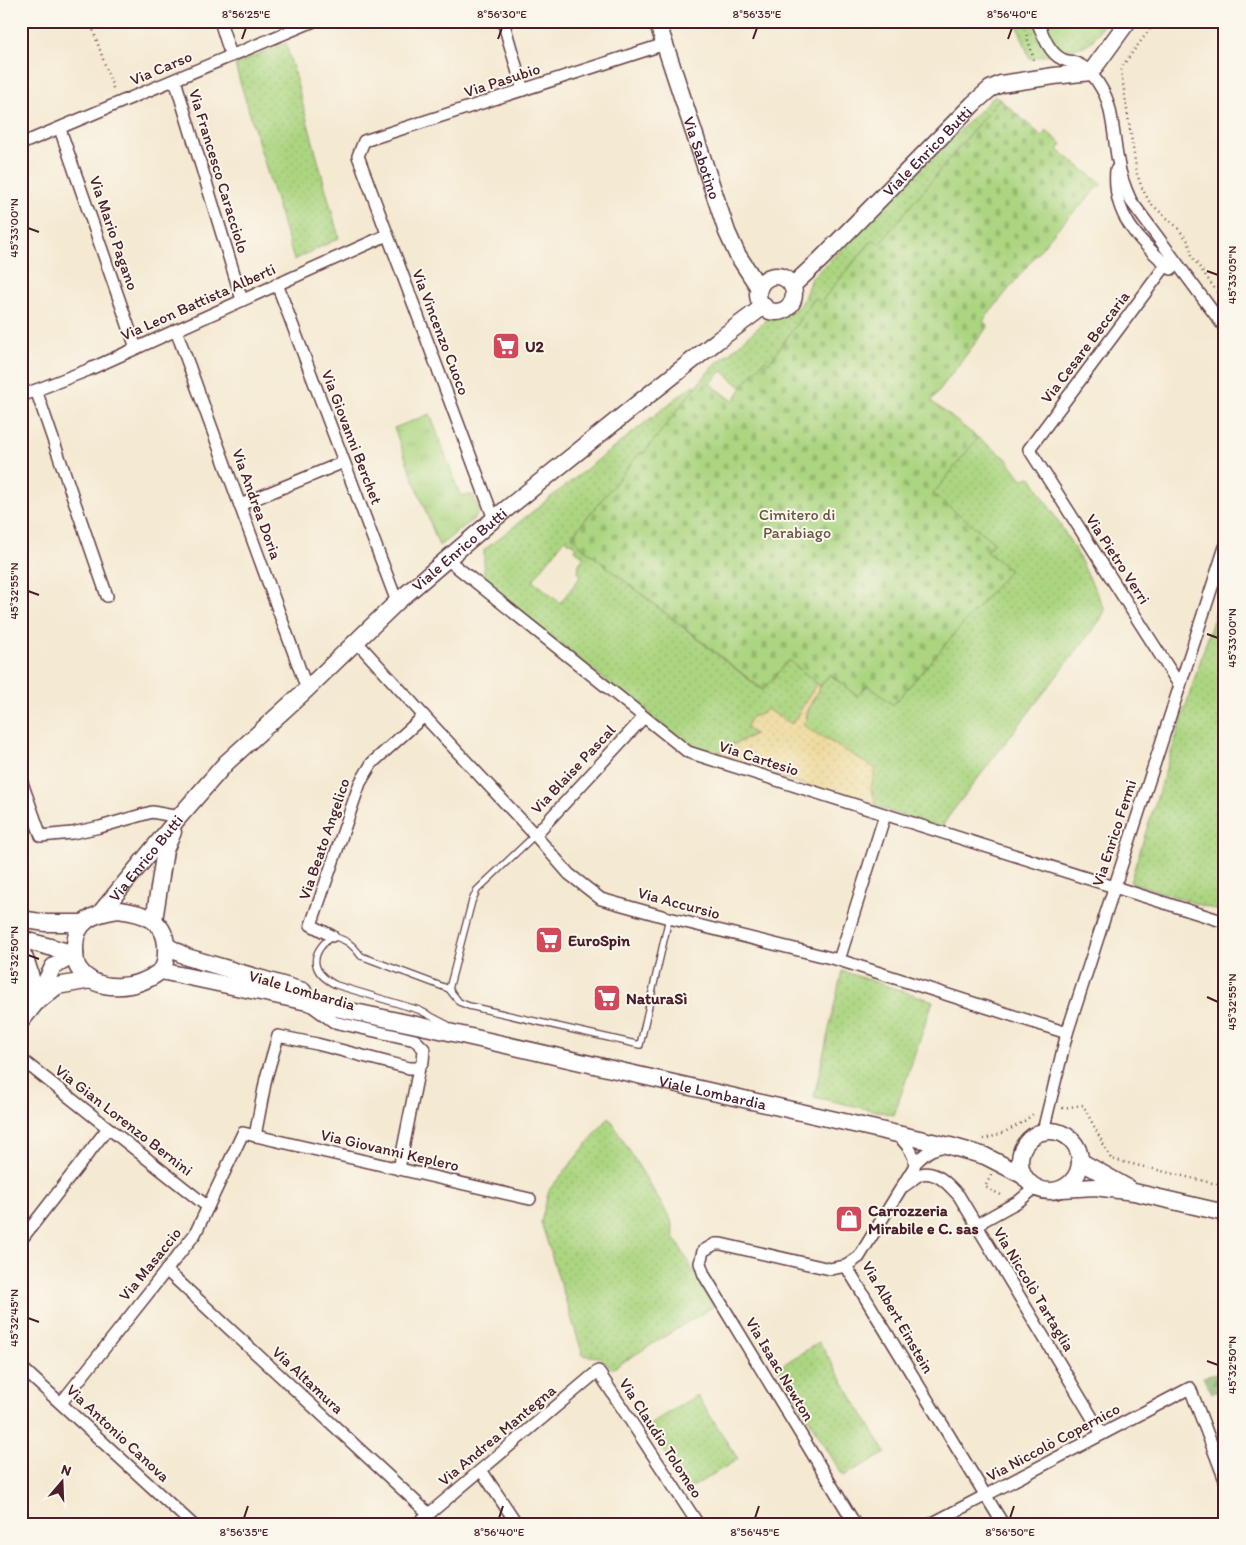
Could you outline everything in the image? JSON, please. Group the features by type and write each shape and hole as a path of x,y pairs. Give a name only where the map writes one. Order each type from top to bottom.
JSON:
{"street":[{"path":"220,21 231,56"},
{"name":"Via Carso","path":"21,144 314,21"},
{"path":"503,21 523,90"},
{"name":"Via Sabotino","path":"657,21 727,232 737,254 759,288"},
{"path":"1037,21 1053,52 1061,59 1074,62 1091,72 1106,96 1114,132 1117,161 1115,188 1119,205 1126,221 1138,238 1169,260"},
{"path":"1091,72 1128,21"},
{"name":"Via Pasubio","path":"358,156 364,141 665,44"},
{"name":"Viale Enrico Butti","path":"792,286 990,89 1001,84 1091,72"},
{"name":"Via Francesco Caracciolo","path":"174,80 242,300"},
{"name":"Via Mario Pagano","path":"60,129 136,348"},
{"name":"Via Vincenzo Cuoco","path":"358,156 494,519"},
{"path":"1117,161 1131,201 1169,260 1198,291 1225,328"},
{"name":"Via Leon Battista Alberti","path":"21,396 88,370 387,235"},
{"name":"Via Cesare Beccaria","path":"1029,449 1169,260"},
{"path":"782,277 792,286 794,290 793,300 789,306 776,312 760,302 759,288 763,281 768,278 782,277"},
{"name":"Via Giovanni Berchet","path":"277,284 397,602"},
{"name":"Viale Enrico Butti","path":"179,817 226,763 397,602 494,519 702,352 764,306"},
{"name":"Via Andrea Doria","path":"176,330 307,688"},
{"path":"36,390 108,596"},
{"name":"Via Pietro Verri","path":"1029,449 1180,686"},
{"path":"240,505 344,462"},
{"name":"Via Enrico Fermi","path":"1043,1131 1067,1033 1225,547"},
{"name":"Via Cartesio","path":"448,560 688,752 1225,922"},
{"path":"356,641 424,716"},
{"name":"Via Blaise Pascal","path":"424,716 535,835 644,717"},
{"name":"Via Beato Angelico","path":"332,936 311,925 360,783 372,763 424,716"},
{"path":"21,780 41,836 72,833 100,827 152,812 179,817"},
{"path":"839,960 885,815"},
{"name":"Via Enrico Butti","path":"101,912 179,817"},
{"name":"Via Enrico Butti","path":"154,920 165,850 179,817"},
{"name":"Via Accursio","path":"535,835 569,874 601,899 669,918 839,960 1067,1033"},
{"path":"21,919 46,923 82,923 101,912 118,910 139,912 154,920 163,931 167,946 166,959 161,971 146,982 124,987 106,985 91,980 79,969 75,954 77,932 82,923"},
{"path":"21,939 75,954"},
{"name":"Viale Lombardia","path":"167,946 187,957 471,1038 950,1146 985,1156 1024,1176 1036,1187"},
{"path":"21,950 29,966 34,1005"},
{"path":"34,1005 52,968 75,954"},
{"name":"Viale Lombardia","path":"161,971 440,1030"},
{"path":"21,1021 34,1005 57,986 91,980"},
{"path":"307,1002 334,1022 415,1040 424,1049 399,1169"},
{"path":"255,1136 266,1078 278,1036 409,1068 419,1068"},
{"name":"Via Gian Lorenzo Bernini","path":"21,1059 208,1207"},
{"path":"21,1240 108,1128"},
{"path":"1024,1176 1020,1167 1020,1158 1022,1149 1027,1141 1043,1131 1061,1132 1075,1144 1079,1152 1080,1161 1075,1178 1062,1189"},
{"name":"Via Giovanni Keplero","path":"243,1133 530,1199"},
{"name":"Via Masaccio","path":"61,1403 195,1234 243,1133"},
{"path":"897,1134 910,1150 915,1163 924,1153 935,1148 950,1146"},
{"name":"Viale Lombardia","path":"985,1156 1022,1149"},
{"path":"1080,1161 1134,1192"},
{"name":"Via Albert Einstein","path":"915,1163 859,1257 846,1266 1003,1524"},
{"name":"Via Niccolò Tartaglia","path":"901,1189 922,1174 935,1175 948,1184 959,1196 1102,1434"},
{"path":"978,1228 983,1221 1018,1201 1036,1187 1052,1191 1095,1187 1134,1192 1225,1213"},
{"name":"Via Isaac Newton","path":"846,1266 830,1268 727,1244 715,1244 703,1251 700,1257 701,1269 855,1524"},
{"name":"Via Altamura","path":"166,1270 429,1514"},
{"name":"Via Antonio Canova","path":"22,1368 192,1524"},
{"name":"Via Andrea Mantegna","path":"417,1524 598,1371"},
{"name":"Via Claudio Tolomeo","path":"598,1371 698,1524"},
{"name":"Via Niccolò Copernico","path":"931,1524 1190,1388 1225,1480"},
{"path":"481,1470 517,1524"}],"lane":[{"path":"449,989 472,901 477,890 535,835"},
{"path":"471,1038 419,1010 336,985 324,979 317,968 315,956 322,944 332,936 345,940 361,956 449,989 459,1002 469,1006 640,1045 669,918"}],"path":[{"path":"90,21 119,104"},
{"path":"1023,21 1035,64"},
{"path":"1156,21 1123,65 1121,71 1137,174 1150,203 1176,226 1188,241 1193,258 1225,303"},
{"path":"1048,1109 1083,1105 1111,1159 1225,1186"}],"green space":[{"path":"1016,21 1106,21 1092,41 1084,46 1030,59"},
{"path":"286,43 339,238 294,260 235,65"},
{"path":"994,96 999,99 879,245 873,239 820,303 815,298 769,363 765,360 742,388 722,371 710,384 703,378 715,364 769,318 786,314 797,308 805,295 810,280"},
{"name":"Cimitero di Parabiago","path":"999,99 1042,136 1046,131 1062,144 1058,150 1102,184 1056,230 983,321 988,326 931,401 978,438 933,494 994,542 986,551 1010,570 893,705 868,685 857,696 830,674 820,686 789,660 763,690 582,547 572,536 640,453 643,454 703,378 733,401 744,384 765,360 769,363 815,298 820,303 873,239 879,244"},
{"path":"693,385 696,386 643,455 640,453 572,536 582,547 762,690 789,660 817,683 792,724 762,714 753,716 756,733 711,756 690,748 484,583 484,550","holes":["565,539 576,547 575,550 584,557 579,564 578,572 581,576 560,603 533,580"]},
{"path":"430,414 460,495 473,495 479,509 476,517 439,546 394,428"},
{"path":"978,438 1006,458 1022,479 1031,477 1076,551 1105,610 1100,620 948,817 941,829 877,807 871,788 804,726 814,699 829,674 857,696 867,684 893,705 1009,570 986,551 994,542 932,494"},
{"path":"1225,583 1225,913 1130,882"},
{"path":"842,971 933,1001 894,1115 814,1097"},
{"path":"609,1117 671,1220 674,1237 714,1306 612,1369 599,1357 583,1355 541,1222 549,1190"},
{"path":"819,1342 886,1453 843,1476 778,1368"},
{"path":"1225,1372 1225,1391 1212,1393 1203,1377"},
{"path":"697,1395 738,1459 689,1489 648,1426"}],"sand":[{"path":"817,683 820,686 808,709 804,726 876,769 871,788 877,807 711,756 755,734 746,728 747,725 751,718 762,714 766,709 792,724"}],"place":[{"name":"U2","path":"506,346"},
{"name":"EuroSpin","path":"549,940"},
{"name":"NaturaSì","path":"607,998"},
{"name":"Carrozzeria Mirabile e C. sas","path":"849,1219"}]}
